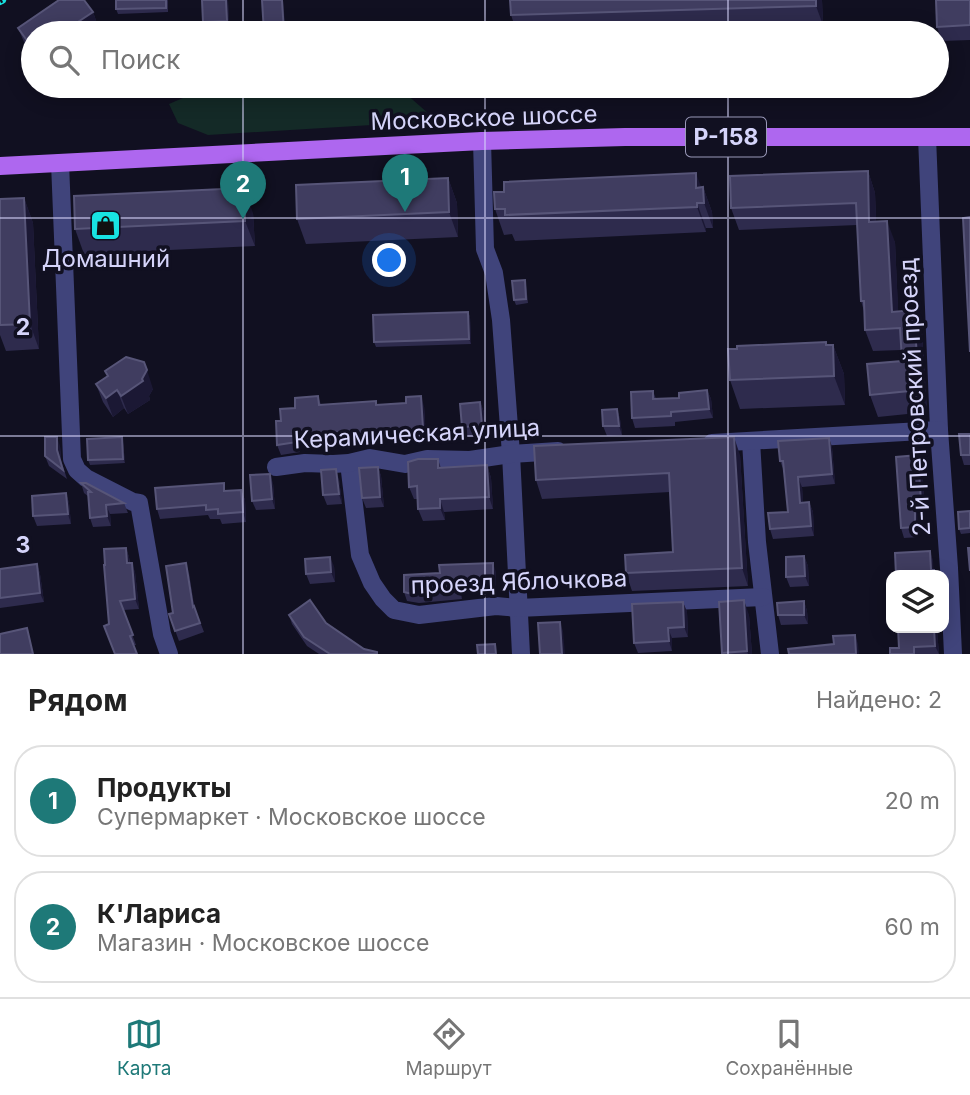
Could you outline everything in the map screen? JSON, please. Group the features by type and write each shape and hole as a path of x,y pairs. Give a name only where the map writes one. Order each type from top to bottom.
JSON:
{"main road":[{"name":"Московское шоссе","path":"0,166 482,141 625,137 970,136"}],"street":[{"name":"2-й Петровский проезд","path":"927,137 939,430 953,654"},
{"path":"482,141 485,249 494,273 500,320 511,454 521,654"},
{"path":"60,163 72,459 77,470 86,478 139,503 162,634 169,654"},
{"path":"698,444 939,430"},
{"path":"751,441 757,542 770,654"},
{"name":"Керамическая улица","path":"276,467 305,463 349,463 370,458 405,464 427,459 470,460 511,454 578,450"},
{"name":"проезд Яблочкова","path":"349,463 360,555 372,583 394,610 419,615 496,606 518,608 762,597"}],"green space":[{"path":"183,98 411,98 437,121 208,135 178,123 169,104"}],"building":[{"path":"59,0 84,0 93,12 79,21 28,21"},
{"path":"116,0 166,0 166,8 116,9"},
{"path":"202,0 226,0 227,21 203,21"},
{"path":"262,0 282,0 283,21 263,21"},
{"path":"510,0 816,0 816,6 511,15"},
{"path":"936,0 970,0 970,25 949,26 949,21 937,21"},
{"path":"868,171 869,222 887,221 892,312 914,310 919,390 870,395 867,364 902,361 900,328 865,330 856,203 731,208 730,176"},
{"path":"696,173 696,188 703,187 704,203 697,203 697,207 505,215 505,209 495,209 494,192 504,192 504,182"},
{"path":"448,178 449,212 297,219 296,185"},
{"path":"244,188 245,221 75,229 74,196"},
{"path":"24,198 30,324 0,325 0,199"},
{"path":"970,217 970,352 963,218"},
{"path":"525,280 526,299 514,300 512,281"},
{"path":"468,312 469,339 374,342 373,315"},
{"path":"826,342 826,345 833,345 834,376 730,380 728,349 737,349 737,346"},
{"path":"126,357 144,362 147,370 143,381 121,396 117,390 106,398 96,384 108,376 105,371"},
{"path":"707,390 709,409 671,412 671,416 632,418 631,392 653,391 653,399 679,398 679,393"},
{"path":"318,396 319,405 376,401 376,405 406,403 406,397 421,396 423,428 343,435 343,432 296,435 297,442 277,445 276,421 281,421 280,409 295,408 295,398"},
{"path":"480,402 482,426 462,427 460,404"},
{"path":"617,409 619,426 603,426 602,410"},
{"path":"959,434 970,434 970,455 961,455"},
{"path":"45,437 57,437 57,450 63,470 45,456"},
{"path":"122,437 123,459 88,460 87,439"},
{"path":"734,437 742,568 626,573 625,555 673,552 669,473 536,480 534,446"},
{"path":"829,438 832,474 798,477 800,503 809,502 811,526 770,529 768,513 788,512 783,461 780,461 778,441"},
{"path":"918,455 921,502 915,502 915,527 901,528 896,457"},
{"path":"438,459 438,468 487,465 489,497 440,499 440,508 418,509 417,486 409,487 408,462"},
{"path":"378,467 380,497 362,498 359,468"},
{"path":"336,469 339,494 323,495 321,470"},
{"path":"270,474 272,499 252,501 250,475"},
{"path":"81,483 86,483 124,503 106,505 107,516 90,518 88,492 91,492"},
{"path":"224,483 224,491 241,490 243,512 218,514 218,509 206,510 206,505 157,509 155,488"},
{"path":"66,493 68,514 33,516 32,496"},
{"path":"970,511 970,528 959,529 958,512"},
{"path":"126,548 127,563 132,563 135,599 120,601 137,654 115,654 104,626 109,624 104,549"},
{"path":"930,551 931,570 896,570 895,553"},
{"path":"804,556 805,576 786,577 786,557"},
{"path":"330,557 331,572 306,574 305,559"},
{"path":"186,563 193,607 200,623 175,631 169,614 173,613 166,566"},
{"path":"493,563 493,580 458,581 459,590 416,595 404,592 404,575 440,573 439,565"},
{"path":"37,564 40,593 0,598 0,569"},
{"path":"310,600 326,623 364,649 377,654 330,654 304,637 289,615"},
{"path":"744,600 747,651 722,653 719,602"},
{"path":"804,601 804,615 778,615 777,603"},
{"path":"683,602 684,627 668,628 669,641 634,643 632,604"},
{"path":"560,622 562,654 540,654 538,623"},
{"path":"27,628 33,654 0,654 0,634"},
{"path":"898,633 934,633 935,646 914,647 914,654 890,654 890,648 899,648"},
{"path":"855,635 856,654 789,654 788,649 834,644 833,636"},
{"path":"495,644 496,654 478,654 477,645"}],"place":[{"name":"Продукты","path":"405,212"},
{"name":"К'Лариса","path":"243,219"},
{"name":"Домашний","path":"106,225"}]}
